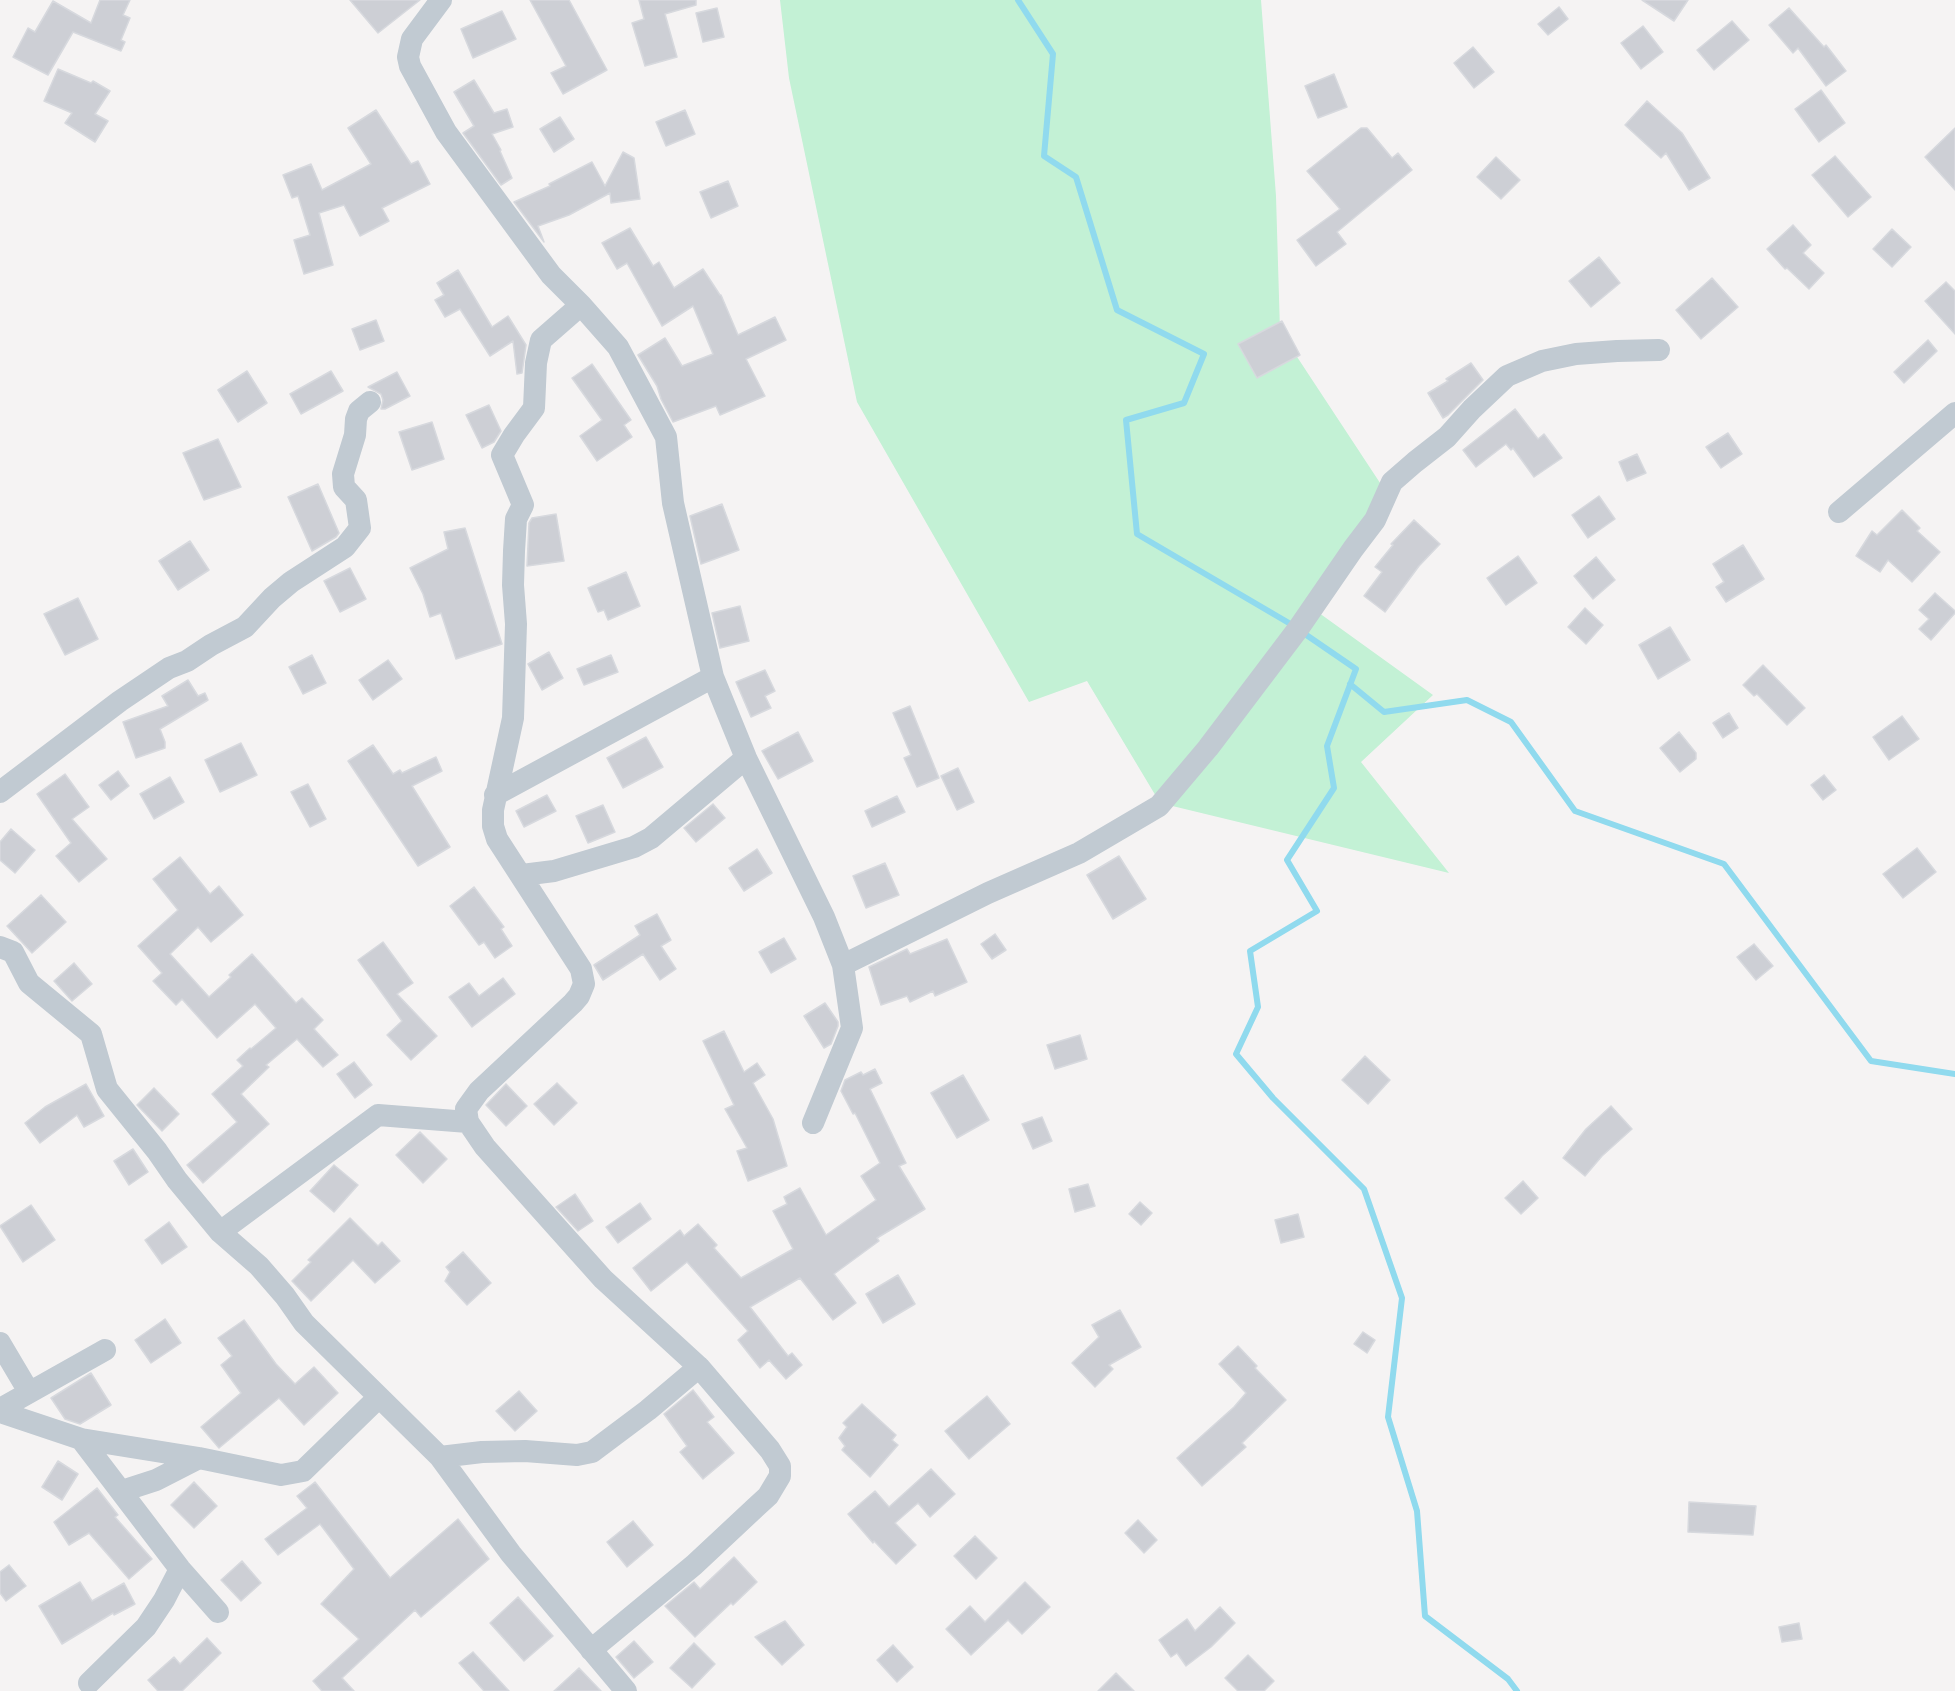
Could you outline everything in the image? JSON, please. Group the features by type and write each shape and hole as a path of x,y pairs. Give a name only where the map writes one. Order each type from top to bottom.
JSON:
{"street":[{"path":"441,0 412,39 408,57 410,66 446,132 551,275 618,347 666,437 673,503 713,677 746,758 824,918 843,965 852,1028 813,1123"},
{"path":"581,305 541,340 536,363 534,408 502,455 523,505 516,519 514,551 513,585 516,624 513,718 493,810 497,839 581,969 584,984 573,1003 478,1091 466,1109 468,1122 485,1147 603,1279 699,1367 770,1450 780,1466 780,1476 772,1491 756,1508 694,1565 591,1650"},
{"path":"843,965 988,893 1079,853 1158,806 1208,748 1298,629 1375,520 1392,482 1448,437 1472,409 1507,376 1542,360 1576,354 1659,350"},
{"path":"0,792 120,701 170,668 187,661 245,627 272,598 291,582 345,548 360,528 356,500 344,487 343,474 359,411 370,402"},
{"path":"1839,512 1955,413"},
{"path":"495,795 713,677"},
{"path":"522,875 554,871 643,843 664,829 746,758"},
{"path":"0,947 13,952 29,983 91,1034 107,1089 219,1232 259,1266 285,1296 304,1323 440,1457 511,1554 626,1691"},
{"path":"219,1232 378,1115 468,1122"},
{"path":"0,1343 29,1392"},
{"path":"0,1411 29,1392 105,1350"},
{"path":"440,1457 482,1452 525,1451 577,1455 592,1452 648,1410 699,1367"},
{"path":"0,1411 81,1439 200,1458 281,1475 303,1471 378,1398"},
{"path":"81,1439 180,1569 218,1612"},
{"path":"122,1491 156,1480 200,1458"},
{"path":"90,1683 146,1626 164,1600 180,1569"}],"green space":[{"path":"780,0 1261,0 1276,196 1280,331 1386,492 1308,605 1433,695 1361,762 1449,873 1160,803 1087,681 1029,702 857,402 789,78"}],"building":[{"path":"100,0 130,0 123,15 130,18 121,40 125,42 121,51 73,32 48,75 13,57 28,28 35,32 53,1 91,23"},
{"path":"350,0 420,0 378,33"},
{"path":"530,0 569,0 607,70 563,94 551,73 566,66"},
{"path":"639,0 696,0 696,5 665,14 677,57 645,66 632,23 644,19"},
{"path":"1642,0 1688,0 1674,21"},
{"path":"1559,7 1568,19 1548,35 1538,24"},
{"path":"717,8 724,37 703,42 696,13"},
{"path":"1789,8 1824,47 1826,45 1846,71 1826,86 1798,48 1793,53 1769,25"},
{"path":"502,11 516,39 473,58 461,29"},
{"path":"1732,21 1749,40 1714,70 1697,50"},
{"path":"1643,26 1663,52 1641,69 1621,43"},
{"path":"1473,47 1494,72 1474,88 1454,63"},
{"path":"58,69 91,83 93,81 110,91 95,114 108,121 95,142 65,123 72,113 44,101"},
{"path":"1334,74 1347,107 1318,118 1305,86"},
{"path":"474,80 494,113 507,109 513,127 492,134 512,178 501,185 463,133 474,126 454,92"},
{"path":"1821,90 1845,123 1819,142 1795,109"},
{"path":"1647,101 1682,133 1710,178 1689,190 1666,153 1661,158 1625,125"},
{"path":"376,110 411,164 418,161 430,184 382,208 389,221 360,236 344,205 319,213 333,265 304,274 294,240 310,235 298,196 292,198 283,175 311,164 322,190 371,164 348,128"},
{"path":"685,110 695,134 666,146 656,122"},
{"path":"560,117 574,139 554,152 540,129"},
{"path":"1361,128 1367,128 1392,158 1398,153 1412,170 1337,232 1346,244 1316,266 1297,240 1340,209 1307,171"},
{"path":"1955,128 1955,190 1925,157"},
{"path":"623,152 634,158 640,199 611,203 610,193 569,215 538,226 544,242 514,202 550,186 549,184 592,162 605,186"},
{"path":"1835,156 1871,197 1848,217 1812,175"},
{"path":"1496,157 1520,180 1501,199 1477,177"},
{"path":"728,181 738,206 711,218 700,192"},
{"path":"1793,225 1811,245 1803,253 1824,273 1809,289 1787,268 1785,269 1767,249"},
{"path":"630,228 653,266 659,262 674,288 703,269 721,295 738,335 775,317 786,340 746,359 765,396 720,415 716,406 673,422 657,386 638,355 665,338 682,366 713,354 693,306 662,326 627,263 617,269 602,243"},
{"path":"1892,229 1911,247 1892,267 1873,249"},
{"path":"1599,257 1620,283 1591,307 1569,281"},
{"path":"458,270 492,327 508,316 526,345 522,373 517,374 513,341 490,356 460,309 445,317 435,300 444,295 437,283"},
{"path":"1712,278 1738,307 1701,339 1676,310"},
{"path":"1946,282 1955,291 1955,334 1925,301"},
{"path":"376,320 384,341 360,350 352,329"},
{"path":"1282,321 1300,355 1257,378 1238,344"},
{"path":"1928,340 1937,351 1904,383 1894,372"},
{"path":"1471,363 1483,380 1443,418 1428,393"},
{"path":"592,364 631,420 624,425 632,437 597,461 580,436 602,420 572,378"},
{"path":"247,371 267,403 238,422 218,390"},
{"path":"331,371 343,391 301,414 290,394"},
{"path":"397,372 410,396 381,409 383,400 381,394 368,387"},
{"path":"489,405 501,431 494,442 482,448 466,415"},
{"path":"1515,409 1538,439 1544,434 1562,458 1534,477 1513,448 1511,450 1506,444 1476,467 1463,450"},
{"path":"432,422 444,459 412,470 399,432"},
{"path":"1728,433 1742,454 1721,468 1706,447"},
{"path":"218,439 241,487 204,500 183,453"},
{"path":"1637,454 1646,473 1627,481 1619,462"},
{"path":"318,484 339,533 312,551 288,497"},
{"path":"1599,496 1615,519 1588,538 1572,515"},
{"path":"722,504 739,550 701,564 690,516"},
{"path":"1902,510 1920,528 1917,531 1940,552 1912,582 1888,560 1880,572 1856,556 1872,531 1877,535"},
{"path":"556,514 564,561 527,566 529,523 532,518"},
{"path":"1414,520 1440,544 1419,566 1385,612 1364,596 1382,572 1375,567 1393,545 1391,544"},
{"path":"465,528 502,644 456,659 441,613 430,617 423,594 410,568 448,549 444,532"},
{"path":"190,541 209,570 178,590 159,561"},
{"path":"1743,545 1764,579 1726,602 1716,587 1724,582 1713,564"},
{"path":"1518,556 1537,583 1506,605 1487,578"},
{"path":"1596,557 1615,580 1593,599 1574,576"},
{"path":"350,568 366,599 340,612 324,581"},
{"path":"626,572 640,606 608,620 604,610 598,612 588,588"},
{"path":"1935,593 1955,613 1931,640 1919,629 1929,619 1919,610"},
{"path":"78,598 98,639 65,655 44,614"},
{"path":"740,606 749,641 720,648 712,613"},
{"path":"1585,608 1603,625 1586,644 1568,627"},
{"path":"1670,627 1690,660 1658,679 1639,645"},
{"path":"549,652 563,678 542,690 528,664"},
{"path":"312,655 326,683 303,694 289,667"},
{"path":"611,655 618,672 584,685 577,669"},
{"path":"388,660 402,679 373,700 359,680"},
{"path":"1763,665 1805,708 1787,725 1757,694 1754,696 1743,685"},
{"path":"765,670 775,691 765,696 771,708 751,717 736,682"},
{"path":"188,680 198,696 205,693 208,700 160,729 165,748 136,758 123,722 168,706 162,696"},
{"path":"910,706 939,778 917,787 904,758 911,755 893,713"},
{"path":"1729,713 1738,728 1723,738 1713,723"},
{"path":"1902,716 1919,739 1889,760 1873,737"},
{"path":"798,732 813,761 778,779 762,751"},
{"path":"1679,732 1696,753 1696,759 1680,772 1660,748"},
{"path":"646,737 663,767 623,788 607,758"},
{"path":"241,743 257,775 220,792 205,760"},
{"path":"373,745 393,774 400,770 402,773 436,757 442,771 412,786 450,847 418,866 348,761"},
{"path":"958,768 974,802 957,810 941,776"},
{"path":"118,771 129,786 111,800 99,785"},
{"path":"65,774 89,807 72,819 107,859 79,882 56,856 71,843 37,794"},
{"path":"1824,775 1836,790 1823,800 1811,785"},
{"path":"170,777 184,802 154,819 140,794"},
{"path":"308,784 326,819 310,827 291,792"},
{"path":"547,795 556,811 524,827 516,811"},
{"path":"897,796 905,812 872,827 865,811"},
{"path":"713,804 725,818 696,842 684,828"},
{"path":"603,805 615,832 588,843 576,816"},
{"path":"11,829 35,850 15,873 0,860 0,842"},
{"path":"1917,848 1936,872 1903,898 1883,874"},
{"path":"757,849 772,873 744,891 729,868"},
{"path":"1119,856 1146,899 1113,919 1087,875"},
{"path":"180,857 210,894 219,886 243,915 211,942 198,927 170,954 209,997 252,954 296,1003 302,998 323,1020 314,1029 338,1055 323,1067 297,1039 266,1065 269,1067 241,1094 269,1124 203,1183 187,1165 237,1122 212,1094 243,1066 237,1060 276,1028 255,1004 217,1038 182,999 176,1005 153,981 162,973 138,946 178,910 153,879"},
{"path":"885,863 899,895 866,908 853,876"},
{"path":"474,887 504,927 501,929 512,946 495,958 484,942 479,945 450,906"},
{"path":"41,895 66,922 32,953 7,926"},
{"path":"657,914 671,940 661,946 676,969 660,980 643,954 603,980 594,965 640,935 635,926"},
{"path":"995,934 1006,950 992,959 981,944"},
{"path":"784,938 796,959 771,973 759,952"},
{"path":"947,939 967,982 935,996 933,991 910,1002 907,996 881,1005 869,967 907,949 910,954"},
{"path":"383,942 413,983 397,994 437,1036 411,1060 387,1035 402,1021 358,960"},
{"path":"1754,944 1773,966 1756,980 1737,957"},
{"path":"74,963 92,984 72,1001 54,981"},
{"path":"503,978 515,994 472,1027 449,997 469,983 479,996"},
{"path":"825,1003 838,1022 838,1026 831,1044 824,1048 804,1016"},
{"path":"724,1031 744,1072 757,1063 765,1075 753,1083 773,1119 787,1166 748,1181 737,1151 747,1148 725,1109 734,1105 703,1041"},
{"path":"1080,1035 1087,1059 1055,1069 1047,1045"},
{"path":"1365,1056 1390,1080 1368,1104 1342,1080"},
{"path":"354,1062 372,1085 355,1098 337,1074"},
{"path":"875,1069 882,1083 870,1089 906,1163 899,1166 925,1209 877,1238 879,1241 834,1274 856,1303 833,1320 800,1278 750,1307 788,1356 792,1353 802,1365 786,1379 769,1360 760,1368 738,1340 748,1331 687,1262 651,1291 633,1268 680,1230 684,1236 698,1224 717,1245 714,1248 741,1278 793,1249 773,1211 787,1204 784,1197 800,1188 826,1235 876,1200 861,1176 880,1163 855,1113 853,1114 841,1091 845,1080 861,1072 863,1075"},
{"path":"963,1075 989,1120 957,1138 931,1093"},
{"path":"557,1083 577,1103 554,1125 534,1104"},
{"path":"86,1084 104,1116 84,1127 77,1115 40,1143 25,1123 45,1107"},
{"path":"506,1084 527,1106 506,1126 486,1105"},
{"path":"154,1088 179,1114 162,1131 137,1105"},
{"path":"1611,1106 1632,1129 1602,1156 1585,1176 1563,1158 1586,1129"},
{"path":"1042,1117 1052,1141 1033,1149 1022,1124"},
{"path":"420,1132 447,1159 423,1183 396,1155"},
{"path":"133,1149 148,1172 129,1185 114,1161"},
{"path":"334,1165 358,1185 334,1212 310,1191"},
{"path":"1523,1181 1538,1198 1521,1214 1505,1198"},
{"path":"1088,1184 1095,1206 1075,1212 1069,1189"},
{"path":"575,1194 593,1221 578,1231 556,1207"},
{"path":"1140,1202 1152,1213 1141,1225 1129,1214"},
{"path":"640,1203 651,1219 618,1243 606,1227"},
{"path":"31,1205 55,1240 23,1262 0,1226"},
{"path":"1298,1214 1304,1237 1281,1243 1275,1220"},
{"path":"350,1218 378,1246 382,1242 400,1261 375,1283 353,1260 311,1301 292,1281 311,1262 308,1260"},
{"path":"169,1222 187,1247 162,1264 145,1240"},
{"path":"463,1252 491,1283 467,1305 445,1281 450,1272 446,1267"},
{"path":"898,1275 915,1304 883,1323 866,1294"},
{"path":"1120,1310 1141,1347 1109,1365 1113,1369 1095,1387 1072,1363 1099,1337 1092,1325"},
{"path":"165,1319 181,1343 151,1363 135,1340"},
{"path":"244,1320 276,1364 295,1384 314,1367 338,1393 304,1425 279,1398 219,1448 201,1427 241,1393 221,1365 232,1356 218,1338"},
{"path":"1363,1332 1375,1340 1367,1353 1354,1344"},
{"path":"1238,1346 1257,1366 1255,1368 1286,1400 1242,1443 1246,1447 1202,1486 1177,1458 1234,1407 1246,1393 1219,1364"},
{"path":"91,1373 111,1405 80,1424 65,1419 51,1398"},
{"path":"693,1390 714,1417 707,1422 734,1453 703,1479 680,1452 687,1446 664,1414"},
{"path":"519,1391 537,1411 515,1431 496,1411"},
{"path":"987,1396 1010,1424 969,1459 945,1431"},
{"path":"862,1404 896,1435 892,1440 898,1445 870,1477 842,1450 845,1446 839,1438 847,1427 843,1423"},
{"path":"58,1461 78,1474 62,1500 42,1487"},
{"path":"931,1469 955,1494 930,1517 918,1503 895,1523 916,1545 896,1564 874,1541 873,1543 848,1514 875,1491 889,1507"},
{"path":"194,1482 217,1506 194,1528 171,1505"},
{"path":"315,1482 390,1578 458,1519 489,1559 421,1617 415,1610 342,1678 354,1691 322,1691 313,1681 359,1639 321,1604 354,1569 320,1524 278,1555 265,1539 307,1508 297,1496"},
{"path":"97,1488 118,1515 115,1517 152,1559 129,1579 89,1533 69,1545 54,1522"},
{"path":"1689,1502 1756,1506 1753,1535 1688,1532"},
{"path":"1138,1520 1157,1540 1144,1553 1125,1533"},
{"path":"633,1521 653,1545 627,1567 607,1542"},
{"path":"975,1536 997,1558 976,1579 954,1556"},
{"path":"734,1557 757,1582 695,1637 665,1606 694,1582 700,1589"},
{"path":"242,1561 261,1583 241,1601 221,1580"},
{"path":"9,1565 26,1586 6,1601 0,1593 0,1572"},
{"path":"80,1582 92,1601 124,1583 135,1604 114,1615 113,1613 62,1644 39,1606"},
{"path":"1025,1582 1050,1607 1022,1634 1008,1620 971,1655 946,1629 970,1606 985,1622"},
{"path":"518,1597 553,1636 524,1661 490,1623"},
{"path":"1220,1607 1235,1623 1211,1647 1186,1666 1177,1653 1171,1657 1159,1640 1187,1619 1195,1631"},
{"path":"785,1621 804,1645 782,1665 755,1637"},
{"path":"1799,1623 1802,1639 1782,1642 1779,1627"},
{"path":"207,1638 221,1653 182,1691 158,1691 148,1680 174,1657 180,1664"},
{"path":"634,1641 653,1662 634,1678 616,1657"},
{"path":"694,1643 715,1664 692,1688 670,1668"},
{"path":"893,1645 913,1667 897,1682 877,1660"},
{"path":"473,1652 509,1691 484,1691 459,1663"},
{"path":"1248,1655 1274,1681 1264,1691 1238,1691 1225,1678"},
{"path":"579,1668 601,1691 554,1691"},
{"path":"1116,1673 1134,1691 1098,1691"}],"waterway":[{"path":"1018,0 1053,54 1044,156 1076,177 1117,310 1204,354 1184,403 1126,420 1137,534 1294,626"},
{"path":"1302,632 1356,669 1327,746 1334,788 1287,860 1317,911 1250,951 1258,1007 1236,1054 1273,1098 1364,1189 1402,1298 1388,1417 1417,1511 1425,1616 1508,1679 1517,1691"},
{"path":"1350,684 1384,712 1467,700 1511,722 1575,811 1724,864 1871,1061 1955,1074"}]}
